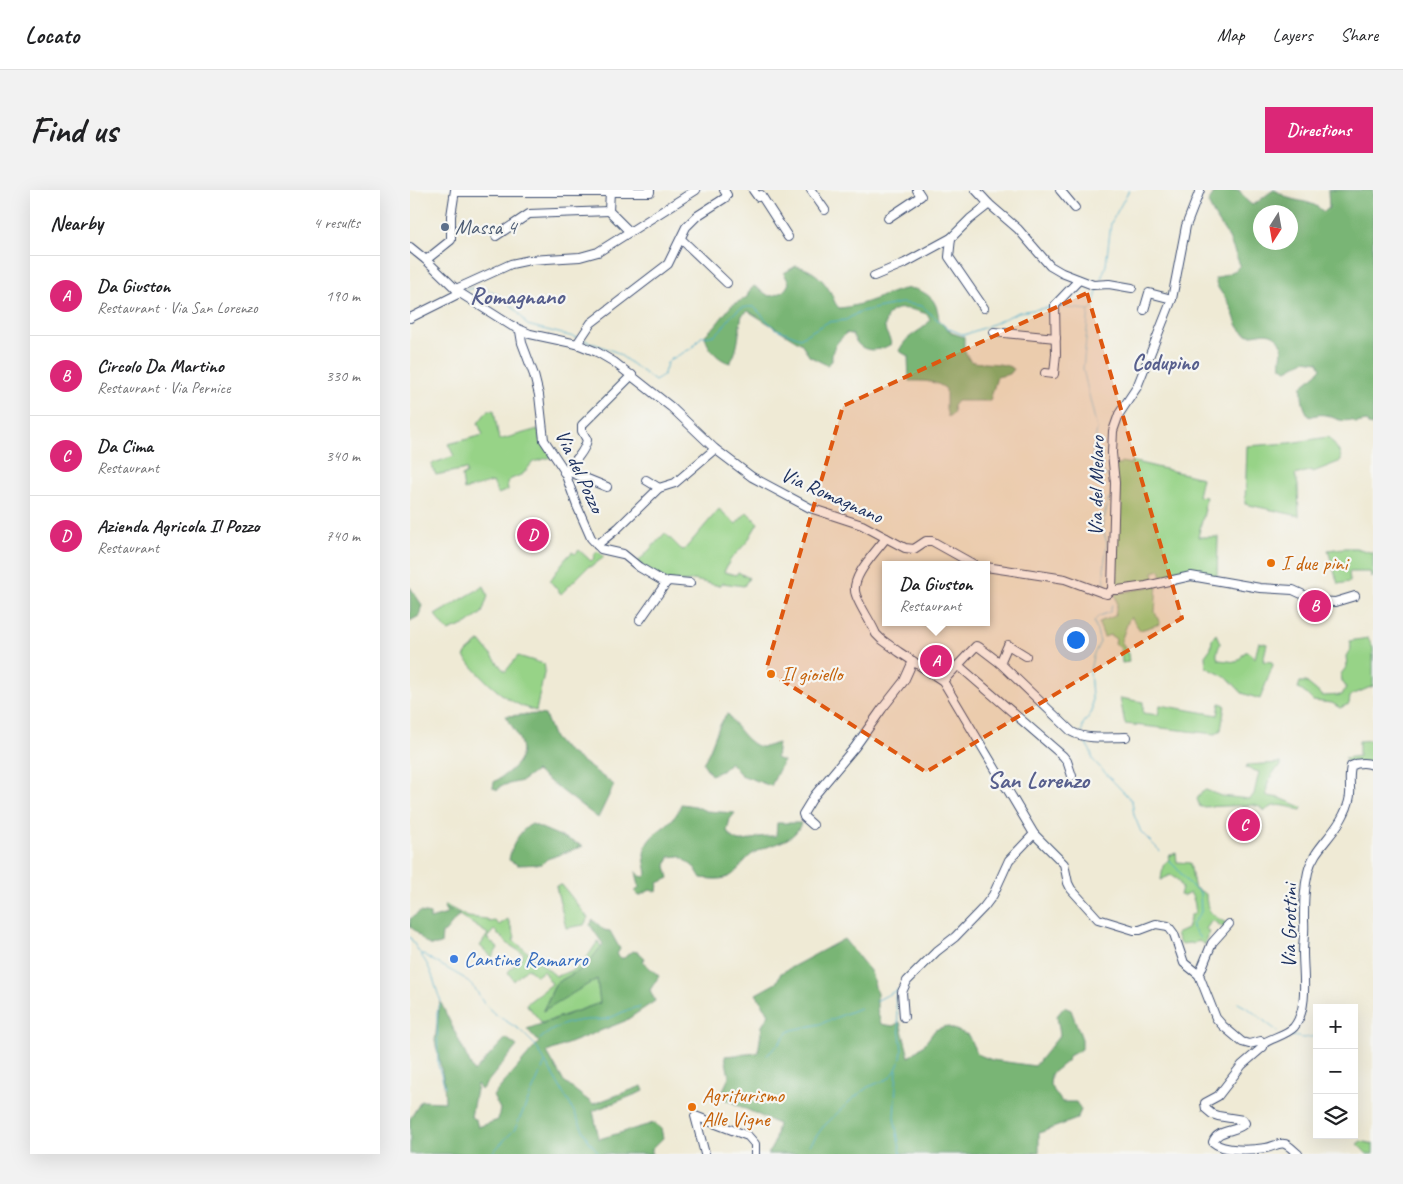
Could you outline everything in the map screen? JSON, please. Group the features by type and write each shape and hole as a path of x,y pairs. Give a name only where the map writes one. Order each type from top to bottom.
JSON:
{"street":[{"path":"410,318 511,264 530,260 587,255 603,249 696,190"},
{"path":"579,341 591,323 668,264 686,227 697,216 725,198 727,196 724,190"},
{"path":"753,190 758,197 761,195 788,237"},
{"path":"811,190 825,210"},
{"path":"888,218 921,196 917,190"},
{"path":"976,190 1018,229 1050,266 1062,273 1093,284 1103,283 1132,288"},
{"path":"1060,190 1075,208"},
{"name":"Via del Melaro","path":"1108,592 1115,483 1112,453 1113,431 1119,414 1137,387 1172,299 1186,226 1200,190"},
{"path":"426,260 450,240 455,191 650,191"},
{"path":"609,211 610,191"},
{"path":"874,276 905,263 951,238 989,204"},
{"path":"496,236 529,214 609,211 630,232"},
{"path":"951,238 950,261 984,308"},
{"path":"681,240 727,283"},
{"name":"Via Romagnano","path":"410,247 458,291 520,331 579,341 632,375 671,407 715,449 752,477 819,512 862,525 910,549 926,541 932,541 968,561"},
{"path":"1045,373 1054,374 1055,305 1079,280"},
{"path":"1144,310 1149,293 1172,299"},
{"name":"Via del Pozzo","path":"520,331 522,343 537,388 544,440 564,472 577,506 596,545 607,551 623,554 639,567 666,583"},
{"path":"994,332 1056,338"},
{"path":"564,472 583,452 587,440 582,431 582,426 632,375"},
{"path":"596,545 618,528 659,488 675,483 715,449"},
{"path":"564,472 570,472 607,487"},
{"path":"646,480 659,488"},
{"path":"886,538 860,572 855,582 854,590 881,639 943,680 1034,834 1064,864 1071,889 1098,919 1134,930 1140,930 1156,924 1168,926 1174,934 1184,963 1199,975 1216,1018 1242,1042 1249,1044 1262,1041 1264,1043 1242,1065 1218,1096 1205,1103 1206,1109 1212,1114 1243,1120 1245,1123 1240,1128 1221,1133 1216,1136 1213,1142 1216,1145 1238,1150 1267,1148 1285,1144 1298,1154"},
{"path":"990,568 1059,578 1108,592 1191,576 1260,588 1294,590 1317,601 1335,602 1355,596"},
{"path":"640,620 666,583 669,581 690,583"},
{"path":"1000,663 1008,645 1026,656"},
{"path":"943,680 976,646 1000,663 1077,735 1126,737"},
{"path":"812,825 804,818 804,814 814,796 855,748 882,708 904,681 914,661"},
{"path":"958,665 1063,756 1067,761 1072,776"},
{"name":"Via Grottini","path":"1264,1043 1287,1032 1294,1026 1300,1015 1305,988 1303,904 1308,872 1317,850 1332,834 1345,811 1350,796 1348,774 1351,766 1358,762 1373,765"},
{"path":"904,1017 902,992 907,981 937,950 955,937 984,907 993,895 1009,860 1034,834"},
{"path":"1199,975 1212,943 1229,924"},
{"path":"705,1154 696,1116 748,1136 755,1144 755,1154"}],"highlighted area":[{"path":"1087,293 1182,618 926,772 766,670 843,406"}],"green space":[{"path":"1219,190 1239,190 1252,205 1274,190 1288,198 1311,204 1324,212 1329,208 1328,190 1373,190 1373,426 1368,425 1367,421 1355,423 1352,420 1340,420 1327,415 1310,417 1303,403 1302,386 1321,368 1318,362 1305,360 1287,370 1281,367 1281,344 1275,336 1266,333 1248,335 1239,327 1232,309 1215,279 1236,270 1240,265 1228,236 1208,203 1215,192"},
{"path":"796,266 812,272 821,279 839,308 862,303 901,290 915,289 921,291 934,302 939,321 952,333 964,337 964,349 970,361 1004,365 1014,369 1010,374 997,377 990,401 957,401 953,406 954,413 948,417 946,389 924,381 909,381 908,356 899,351 911,336 923,328 930,320 927,314 908,309 895,310 890,312 887,317 885,328 891,344 883,348 871,350 863,348 852,334 846,333 835,346 832,352 832,361 827,365 809,356 802,344 748,311 742,315 737,345 730,363 717,356 710,348 705,335 731,306 747,297 749,291 754,286 769,296 784,291 789,283 784,273"},
{"path":"488,410 494,410 499,440 538,429 540,440 552,457 533,462 523,474 507,482 508,490 498,494 493,482 464,490 462,476 467,473 466,469 436,475 431,464 454,456 448,444 483,435 478,423"},
{"path":"1328,437 1339,452 1341,461 1313,472 1312,470 1295,475 1298,485 1299,516 1245,504 1247,446 1289,443"},
{"path":"1131,461 1202,478 1198,496 1206,497 1198,537 1218,537 1217,579 1187,574 1184,571 1181,576 1163,580 1160,570 1153,572 1155,582 1151,581 1119,588 1115,582 1115,464 1119,465 1121,462 1131,464"},
{"path":"719,509 736,524 747,512 758,523 747,542 730,560 724,572 736,575 738,572 749,578 744,586 722,583 720,586 694,580 686,582 666,580 637,563 665,533 684,550"},
{"path":"1356,548 1373,553 1372,578 1370,572 1349,572 1350,582 1338,584 1328,550"},
{"path":"579,550 591,561 598,551 604,557 591,567 589,566 561,594 550,581 569,555 572,552 575,554"},
{"path":"1157,585 1155,612 1160,624 1140,630 1131,617 1129,619 1121,641 1128,654 1129,662 1122,663 1121,649 1115,643 1116,639 1110,635 1104,637 1099,624 1101,621 1115,616 1117,603 1115,594"},
{"path":"484,586 488,596 482,613 467,624 448,631 435,615"},
{"path":"410,587 422,605 419,616 410,621"},
{"path":"1216,634 1220,643 1217,654 1219,660 1237,662 1245,652 1248,652 1255,658 1259,642 1267,644 1263,661 1272,662 1273,665 1260,699 1242,693 1229,679 1206,667 1205,656 1211,648 1212,639"},
{"path":"1368,638 1373,648 1373,686 1352,695 1349,704 1340,708 1332,703 1313,701 1298,688 1300,682 1306,682 1323,696 1342,695 1346,687 1342,681 1341,674 1347,666 1346,656 1351,648 1349,641"},
{"path":"480,641 505,672 518,656 544,664 545,669 536,711 514,702 496,690 464,657"},
{"path":"1120,698 1143,702 1143,713 1158,715 1160,705 1218,715 1220,703 1225,705 1221,730 1215,734 1125,724"},
{"path":"727,714 743,735 753,744 767,747 778,743 776,758 783,761 771,786 741,775 730,762 723,770 711,775 703,763"},
{"path":"545,715 554,738 561,746 614,785 598,818 536,771 522,781 500,786 498,790 493,788 494,782 514,767 522,753 518,737 505,716"},
{"path":"1373,740 1373,763 1349,764 1345,758 1359,756 1359,741"},
{"path":"1281,763 1281,766 1270,779 1267,796 1280,798 1302,807 1301,810 1278,805 1265,811 1253,805 1200,807 1197,799 1202,791 1206,790 1221,796 1250,799 1254,794 1259,772 1246,768 1247,765"},
{"path":"681,804 695,806 706,811 735,813 730,819 727,831 730,836 738,841 746,841 764,836 776,836 777,823 801,823 792,836 757,851 748,857 735,873 724,878 701,878 695,868 680,856 669,857 666,866 669,878 658,883 657,892 650,890 639,896 635,892 639,887 636,871 640,876 644,877 647,874 644,856 646,846 655,834 673,819"},
{"path":"532,824 583,846 547,859 542,864 518,865 509,860 512,850 516,839 523,830"},
{"path":"1176,853 1177,862 1190,863 1195,888 1206,894 1207,905 1211,912 1226,923 1224,928 1212,920 1206,929 1209,932 1205,945 1198,940 1193,944 1180,944 1176,934 1187,929 1195,909 1190,893 1184,896 1180,895 1182,888 1178,880 1170,875 1161,880 1163,866 1169,859 1168,856"},
{"path":"562,885 588,918 584,925 566,928 556,886"},
{"path":"445,905 468,917 487,919 489,922 495,921 499,925 508,919 515,937 513,940 556,976 572,971 582,964 598,941 601,947 585,967 556,983 543,1010 597,979 600,1003 542,1023 526,1004 552,984 543,971 537,976 527,968 514,981 508,972 524,954 508,944 494,930 487,938 498,948 492,957 480,946 488,934 459,915 444,908"},
{"path":"444,908 459,915 442,933 441,944 430,945 410,927 410,919 420,912 430,914 430,919 447,914"},
{"path":"593,920 604,930 610,931 620,949 617,954 621,958 624,958 632,951 638,952 645,958 643,962 659,976 650,990 655,1001 625,1021 547,1052 564,1082 593,1104 642,1086 644,1091 593,1111 599,1139 654,1123 661,1128 663,1138 652,1149 652,1154 410,1154 410,1119 421,1101 445,1102 444,1082 435,1041 440,1001 474,1072 506,1038 517,1046 481,1090 477,1084 471,1117 476,1120 478,1127 498,1120 500,1109 493,1096 539,1042 527,1029 600,1003 597,979 543,1011 556,983 585,967 603,944 590,925"},
{"path":"844,939 871,972 877,994 877,1009 881,1024 893,1026 900,1022 909,1057 923,1046 935,1030 946,1026 968,1035 977,1054 992,1060 1035,1066 1060,1035 1057,1016 1064,1007 1071,1010 1082,1039 1082,1049 1069,1056 1067,1061 1051,1074 1050,1085 1062,1102 1076,1102 1081,1110 1077,1119 1039,1133 1039,1152 1028,1154 768,1154 774,1143 778,1124 720,1097 729,1077 725,1056 758,1053 762,1026 769,1014 756,994 776,983 781,973"},
{"path":"1361,1141 1373,1144 1373,1154 1367,1154 1357,1144"}],"waterway":[{"path":"1100,282 1106,265 1111,223 1129,190"},
{"path":"463,291 475,288 491,291 512,306 527,325 578,338"},
{"path":"1058,307 1090,310 1093,307 1098,288"},
{"path":"584,340 616,352 655,381 663,376 668,361 692,348 702,336 710,336 717,333 731,316 744,308 754,307 774,328 800,338 828,322 846,320 859,312 901,303 922,306 947,328 964,335 1019,312 1052,307"},
{"path":"1089,310 1083,369 1097,429 1092,457 1110,480"},
{"path":"1105,588 1104,567 1107,543 1102,526 1109,498"},
{"path":"1082,733 1083,724 1092,712 1090,671 1093,656 1100,642 1094,621 1099,616 1110,612 1112,605"},
{"path":"1084,740 1093,760 1132,801 1134,815 1141,832 1160,851"},
{"path":"1169,861 1200,892 1201,912 1192,924 1192,928 1200,938"},
{"path":"410,937 419,952"},
{"path":"420,953 464,978 476,990 484,1004 495,1014 520,1030 536,1046 571,1106 588,1140 600,1154"},
{"path":"421,955 431,972 441,1001 437,1013 438,1065 445,1087"},
{"path":"876,1001 897,990"},
{"path":"810,1145 823,1127 850,1101 868,1087 888,1079 895,1072 901,1058 902,1049 895,998 897,990"},
{"path":"1238,1003 1249,1009 1277,1031"},
{"path":"540,1039 567,1023 607,1019 627,1010 640,1007"},
{"path":"767,1055 792,1030 820,1024 860,1008"},
{"path":"1288,1035 1304,1038 1313,1037"},
{"path":"491,1154 515,1129 545,1063"},
{"path":"897,1070 894,1117 901,1154"}],"place":[{"name":"Massa 4","path":"445,227"},
{"name":"Azienda Agricola Il Pozzo","path":"533,535"},
{"name":"I due pini","path":"1271,563"},
{"name":"Circolo Da Martino","path":"1315,606"},
{"name":"Da Giuston","path":"936,661"},
{"name":"Il gioiello","path":"771,674"},
{"name":"Da Cima","path":"1244,825"},
{"name":"Cantine Ramarro","path":"454,959"},
{"name":"Agriturismo Alle Vigne","path":"692,1107"}],"district":[{"name":"Romagnano","path":"517,296"},
{"name":"Codupino","path":"1165,362"},
{"name":"San Lorenzo","path":"1038,780"}]}
